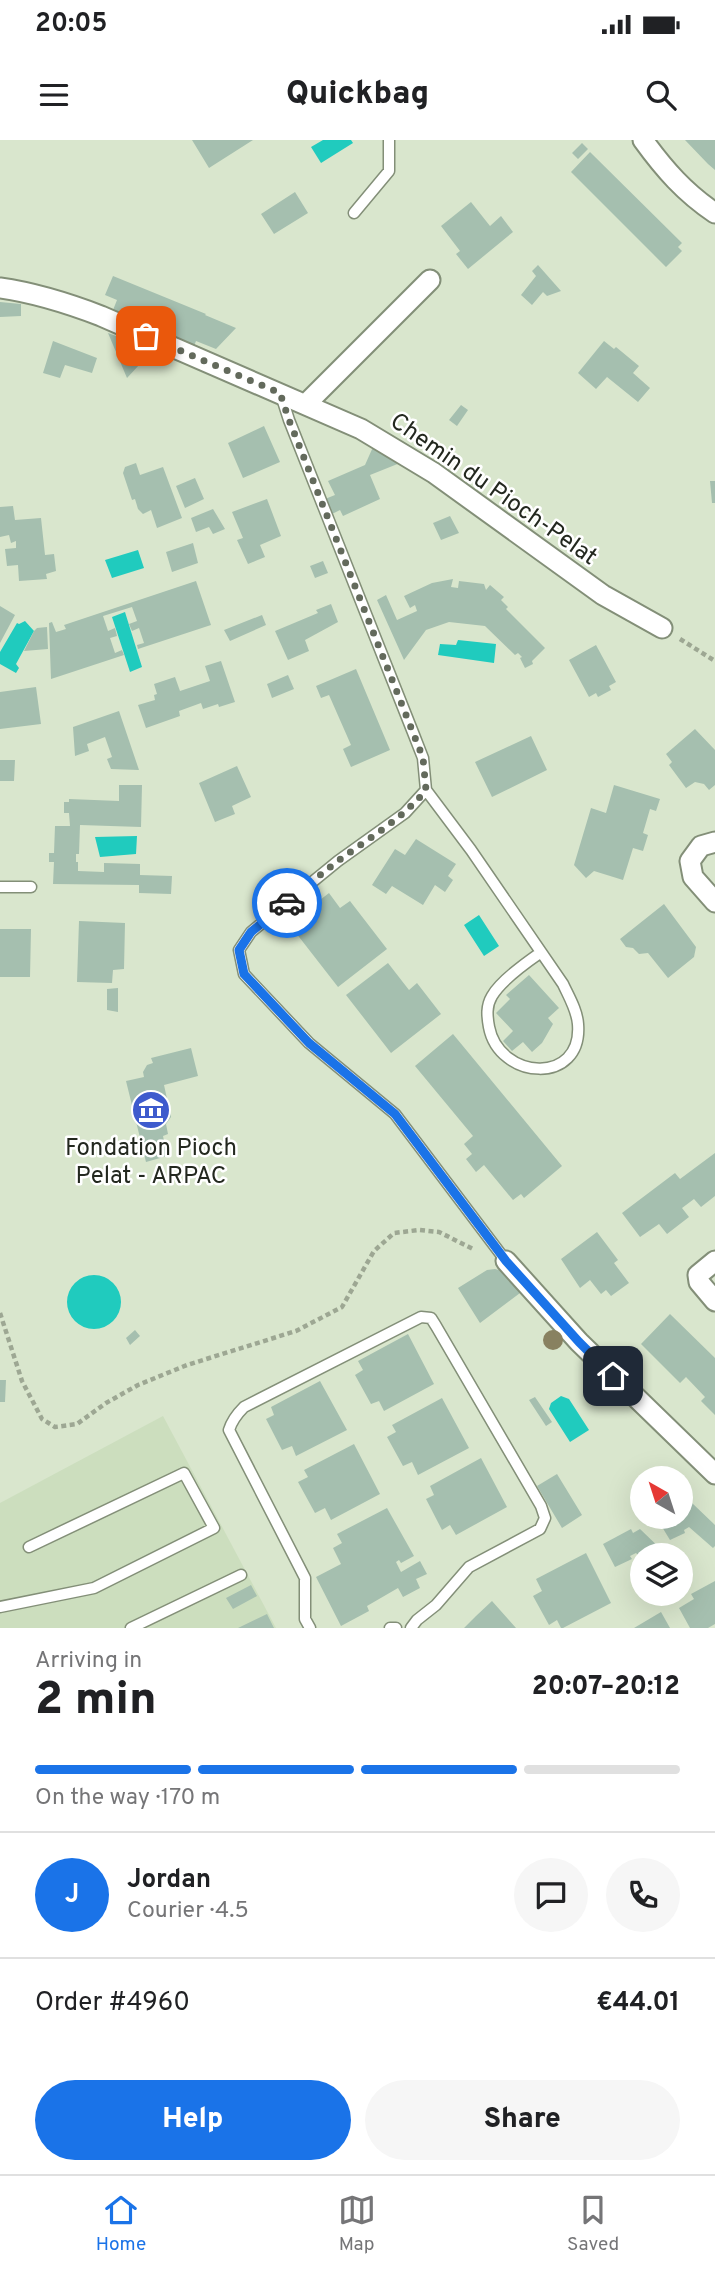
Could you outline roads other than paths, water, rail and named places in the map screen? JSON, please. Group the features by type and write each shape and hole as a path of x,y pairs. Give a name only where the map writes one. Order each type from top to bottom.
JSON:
{"street":[{"path":"643,140 664,170 694,199 715,213"},
{"path":"306,404 430,280"},
{"name":"Chemin du Pioch-Pelat","path":"0,288 57,300 361,429 414,460 603,595 662,628"},
{"path":"715,842 701,846 690,861 693,877 715,902"},
{"path":"506,1261 579,1342 715,1474"},
{"path":"715,1261 698,1275 699,1282 715,1301"}],"lane":[{"path":"354,213 389,172 389,140"},
{"path":"280,393 423,758 426,790 471,850 563,984 573,1006 578,1024 577,1041 572,1056 555,1067 537,1068 517,1063 502,1054 492,1040 486,1012 493,995 540,953"},
{"path":"426,790 405,813 338,861 251,932 239,950 244,974 309,1043 395,1114 506,1261"},
{"path":"0,887 32,887"},
{"path":"310,1628 305,1619 305,1578 229,1430 231,1424 244,1407 421,1317 431,1318 436,1326 541,1506 545,1518 540,1529 469,1567 436,1605 411,1628"},
{"path":"0,1607 94,1588 214,1528 184,1473 29,1547"},
{"path":"131,1628 241,1575"},
{"path":"390,1628 396,1628"}],"water":[{"path":"323,140 351,140 353,143 321,163 311,147"},
{"path":"138,550 144,568 112,578 105,560"},
{"path":"125,612 142,667 130,672 112,617"},
{"path":"25,621 34,631 16,664 19,668 16,673 0,664 0,652 17,623"},
{"path":"458,640 496,644 494,663 438,655 440,644 456,645"},
{"path":"137,836 136,854 100,857 95,837"},
{"path":"479,915 499,946 484,956 464,925"},
{"path":"94,1275 113,1283 121,1302 113,1321 94,1329 75,1321 67,1302 75,1283"},
{"path":"561,1396 569,1399 589,1430 570,1442 549,1409 551,1403"}],"place":[{"name":"Fondation Pioch Pelat - ARPAC","path":"151,1110"}]}
